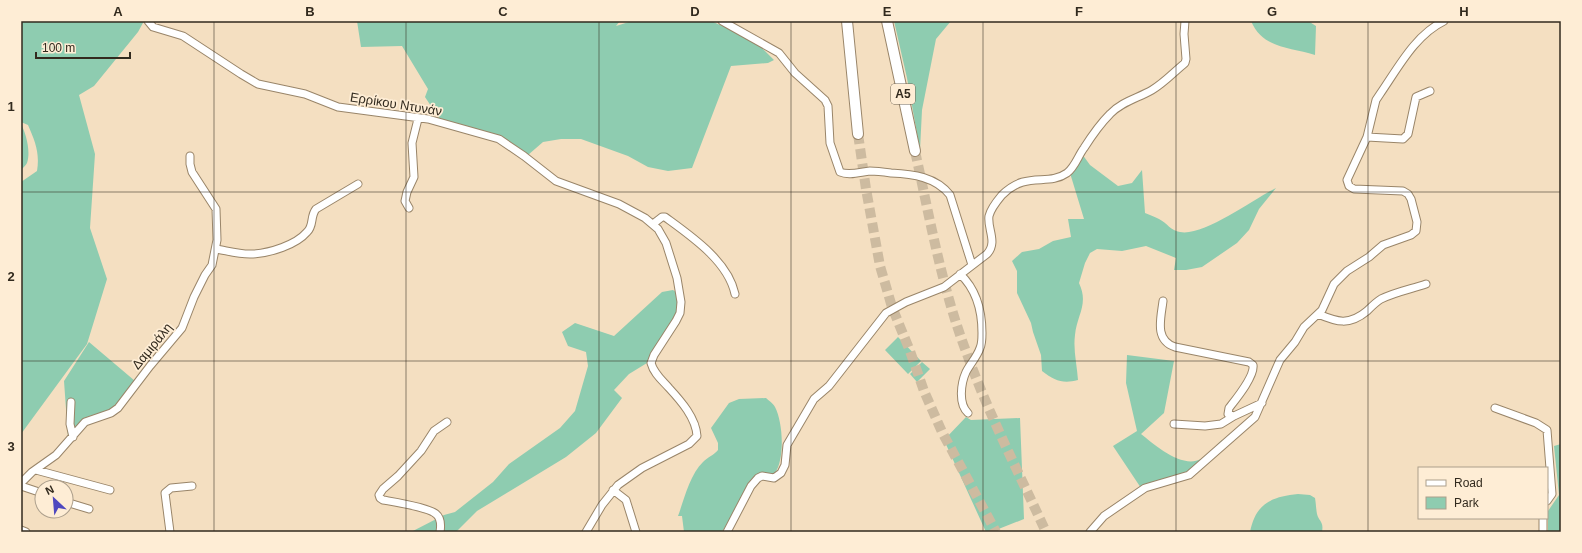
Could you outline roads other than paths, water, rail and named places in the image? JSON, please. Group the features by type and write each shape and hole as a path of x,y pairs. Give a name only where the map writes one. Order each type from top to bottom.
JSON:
{"highway":[{"path":"847,21 858,134"},
{"name":"Α5","path":"887,21 915,151"}],"street":[{"name":"Ερρίκου Ντυνάν","path":"148,21 153,28 183,36 258,84 305,94 338,107 418,119 428,119 499,139 556,181 619,204 637,213 653,224 662,235 668,248 677,278 681,302 678,318 654,355 651,363 656,374 688,411 693,420 697,435 696,438 689,444 637,471 613,490 586,532"},
{"path":"722,21 780,53 795,73 825,100 828,106 830,143 840,172 845,174 871,171 915,175 930,180 944,188 950,195 972,264"},
{"path":"727,532 753,482 762,476 774,478 781,473 785,465 787,445 814,399 829,386 881,319 890,310 940,289 990,251 992,240 989,220 990,215 996,202 1007,191 1018,183 1024,181 1055,178 1067,173 1072,168 1083,148 1112,111 1128,101 1153,90 1185,63 1185,21"},
{"path":"1090,532 1104,516 1145,488 1189,476 1255,417 1280,360 1295,342 1304,327 1318,314 1325,304 1332,285 1340,276 1369,257 1383,245 1411,235 1416,231 1416,218 1411,199 1407,193 1403,191 1357,189 1350,187 1348,185 1348,176 1367,136 1375,105 1380,94 1419,40 1431,28 1444,21"},
{"path":"1367,136 1404,139 1408,134 1416,97 1430,91"},
{"path":"409,208 405,201 414,176 412,143 418,119"},
{"name":"Δαμιράλη","path":"21,483 52,458 87,421 111,413 118,408 184,324 194,297 212,265 218,231 216,209 192,172 190,156"},
{"path":"216,249 253,254 288,246 309,231 312,224 313,214 316,209 358,184"},
{"path":"653,224 662,217 666,217 687,232 720,263 733,283 735,294"},
{"path":"960,274 969,284 976,296 980,307 982,321 981,348 966,371 963,382 962,402 968,413"},
{"path":"1318,314 1340,322 1349,321 1363,314 1383,298 1426,284"},
{"path":"1163,301 1160,334 1167,344 1175,347 1249,362 1253,365 1254,369 1251,376 1229,408 1228,414 1234,416"},
{"path":"71,402 70,424 73,437"},
{"path":"1174,424 1205,426 1221,424 1262,403"},
{"path":"1495,408 1536,423 1547,430 1552,494 1548,500"},
{"path":"440,532 440,522 436,514 428,510 383,500 379,495 383,489 421,452 434,431 447,422"},
{"path":"36,470 110,490"},
{"path":"21,486 34,490"},
{"path":"170,532 165,494 171,488 192,486"},
{"path":"613,490 626,500 636,532"},
{"path":"74,505 88,509"},
{"path":"1543,519 1543,532"},
{"path":"21,530 26,532"}],"tunnel":[{"path":"858,134 880,266 892,307 924,391 942,432 996,532"},
{"path":"915,151 937,254 958,329 985,399 1046,532"}]}
